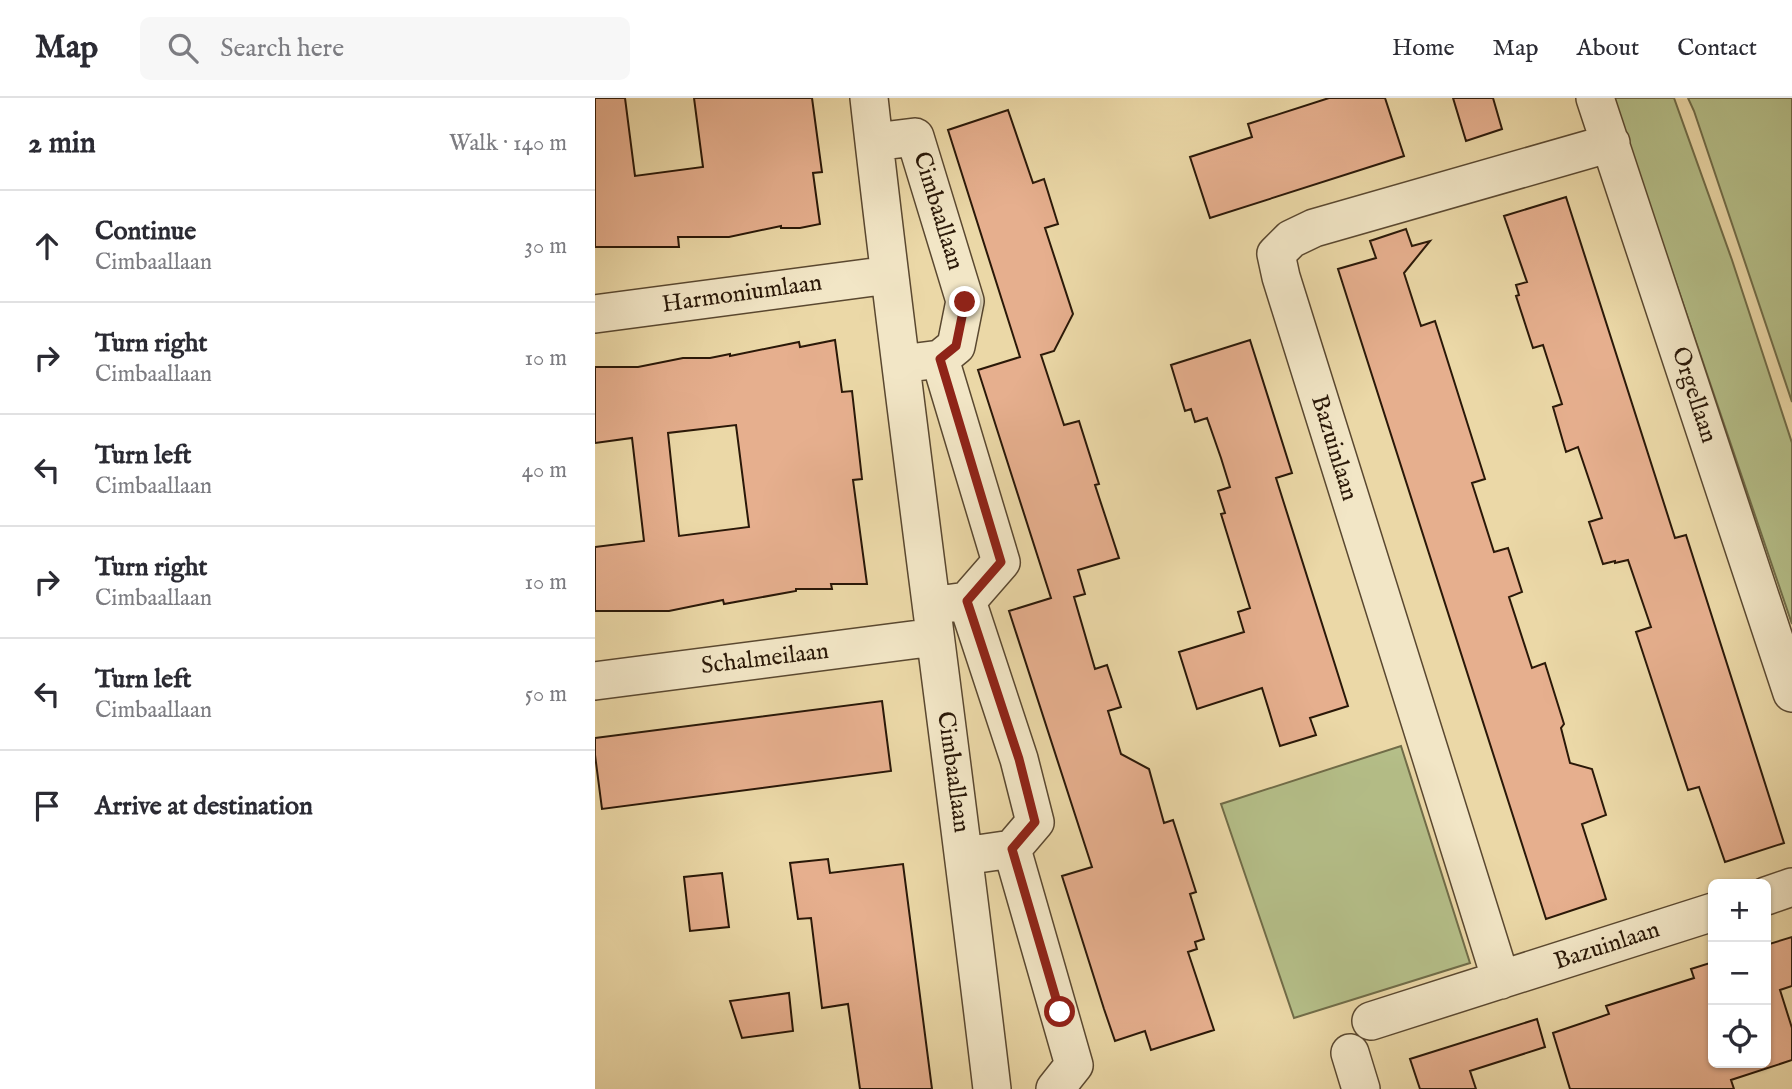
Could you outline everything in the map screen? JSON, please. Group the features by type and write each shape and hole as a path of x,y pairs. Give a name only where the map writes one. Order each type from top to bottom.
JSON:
{"street":[{"name":"Cimbaallaan","path":"869,98 992,1089"},
{"name":"Orgellaan","path":"1595,98 1792,693"},
{"name":"Cimbaallaan","path":"874,142 915,137 926,170 965,302 956,346 940,359"},
{"name":"Bazuinlaan","path":"1500,980 1276,254 1291,239 1314,228 1611,143"},
{"name":"Harmoniumlaan","path":"595,314 889,275"},
{"path":"901,364 940,359 1001,562 967,601 933,622"},
{"path":"967,601 1019,759 1035,822 1012,849 1074,1065 1055,1089"},
{"name":"Schalmeilaan","path":"595,681 933,622"},
{"name":"Cimbaallaan","path":"964,856 1012,849"},
{"path":"1771,894 1792,887"},
{"name":"Bazuinlaan","path":"1371,1021 1708,914"},
{"path":"1350,1053 1361,1089"}],"green space":[{"path":"1613,98 1674,98 1732,260 1792,443 1792,624"},
{"path":"1688,98 1792,98 1792,402 1694,111"},
{"path":"1401,746 1470,963 1294,1018 1221,804"}],"building":[{"path":"595,98 625,98 635,176 703,167 694,98 812,98 822,172 813,173 820,224 800,228 781,226 729,237 678,237 679,247 595,247"},
{"path":"1329,98 1385,98 1404,156 1210,218 1190,157 1252,137 1248,124"},
{"path":"1453,98 1493,98 1502,129 1466,141"},
{"path":"1008,110 1033,183 1044,179 1058,224 1045,228 1073,314 1054,351 1041,355 1064,425 1079,421 1099,484 1095,485 1119,558 1078,570 1085,594 1074,597 1095,669 1107,665 1121,707 1108,711 1121,754 1149,769 1164,823 1173,820 1196,892 1190,894 1204,939 1195,942 1197,949 1188,952 1214,1030 1151,1050 1145,1031 1115,1041 1104,1009 1062,876 1092,867 1009,611 1051,598 978,370 1020,357 948,130"},
{"path":"1566,197 1675,538 1686,535 1784,843 1725,862 1699,787 1688,790 1636,632 1651,627 1628,560 1603,564 1589,522 1602,518 1578,447 1566,452 1553,407 1562,404 1543,345 1533,348 1516,296 1519,295 1516,285 1527,282 1504,216"},
{"path":"1406,229 1412,246 1430,241 1404,273 1421,326 1435,321 1485,479 1472,483 1494,552 1508,548 1522,592 1509,597 1532,668 1545,663 1564,724 1561,728 1570,763 1592,769 1606,815 1582,824 1606,899 1546,919 1338,269 1376,258 1370,241"},
{"path":"835,340 842,392 852,391 862,479 853,480 867,584 831,584 832,589 796,589 724,604 723,600 669,611 595,611 595,547 644,541 632,438 595,443 595,367 638,367 683,358 730,356 799,342 800,347","holes":["736,425 749,527 679,536 668,433"]},
{"path":"1250,340 1292,473 1276,478 1348,706 1310,718 1316,735 1280,746 1262,688 1197,709 1179,652 1244,632 1238,612 1250,608 1221,514 1225,513 1218,491 1230,487 1221,458 1207,418 1195,422 1191,409 1185,411 1171,365"},
{"path":"882,701 891,771 602,809 595,738"},
{"path":"828,859 830,873 903,864 932,1089 860,1089 848,1004 822,1008 811,918 798,919 790,863"},
{"path":"722,873 729,927 690,931 684,877"},
{"path":"1792,937 1792,986 1780,990 1792,1028 1792,1060 1771,1067 1771,1005 1771,943"},
{"path":"1708,964 1708,1068 1768,1068 1731,1080 1734,1089 1570,1089 1553,1033 1609,1014 1606,1006 1694,978 1691,969"},
{"path":"789,993 793,1031 742,1038 730,1001"},
{"path":"1537,1019 1545,1047 1470,1071 1476,1089 1420,1089 1410,1059"}],"route":[{"path":"965,302 956,346 940,359 1001,562 967,601 1019,759 1035,822 1012,849 1060,1012"}]}
